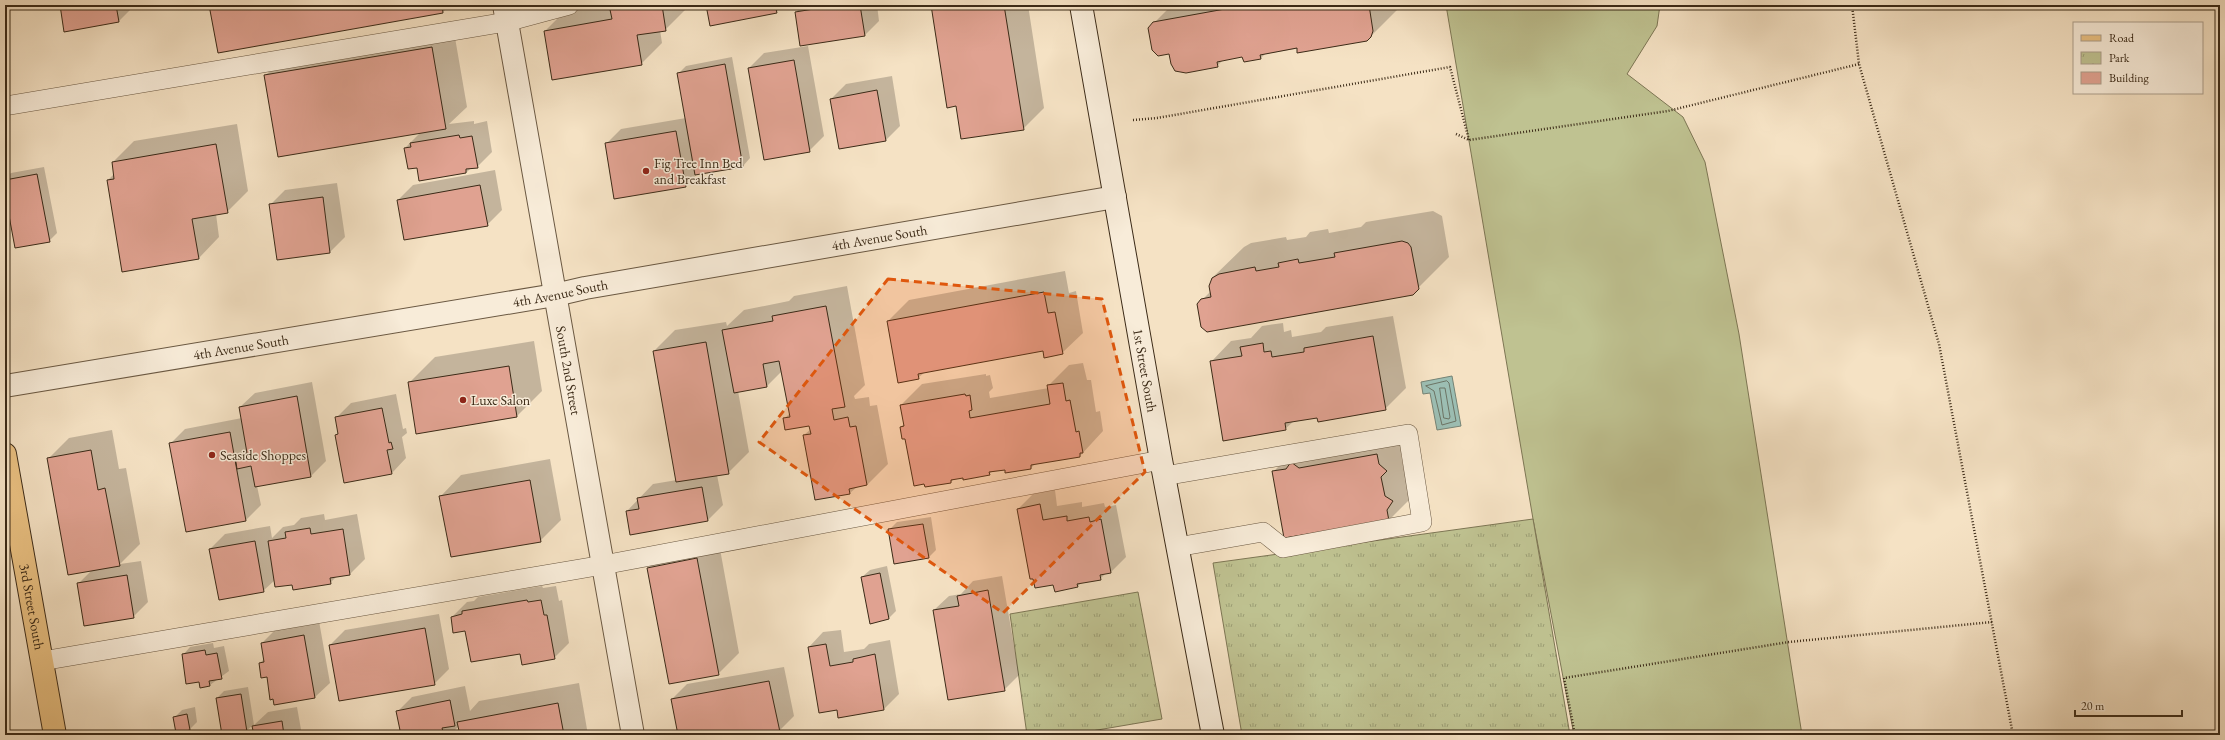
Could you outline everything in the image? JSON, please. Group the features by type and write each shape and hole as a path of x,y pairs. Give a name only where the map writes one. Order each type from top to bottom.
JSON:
{"main road":[{"name":"3rd Street South","path":"5,454 55,735"}],"street":[{"name":"1st Street South","path":"1081,5 1177,546 1213,735"},
{"name":"South 2nd Street","path":"505,13 633,735"},
{"name":"4th Avenue South","path":"5,386 555,295 585,288 1115,197"}],"lane":[{"path":"5,106 505,13 569,5"},
{"path":"42,661 1163,468 1408,434 1422,522 1283,548 1263,532 1177,546"}],"path":[{"path":"1852,5 1859,64 1940,344 2013,735"},
{"path":"1456,134 1470,140 1668,111 1859,64"},
{"path":"1129,117 1135,121 1157,118 1450,67 1470,140"},
{"path":"1574,735 1564,678 1789,642 1992,622"}],"highlighted area":[{"path":"888,279 1102,299 1145,472 1003,613 759,442"}],"green space":[{"path":"1446,5 1660,5 1657,26 1627,74 1683,117 1705,162 1739,334 1802,735 1574,735 1533,519"},
{"path":"1533,519 1570,735 1242,735 1213,563"},
{"path":"1138,592 1162,719 1068,735 1027,735 1010,614"}],"water":[{"path":"1452,376 1461,426 1437,430 1430,393 1423,394 1421,382"}],"building":[{"path":"60,5 116,5 119,22 64,32"},
{"path":"209,5 442,5 443,13 218,53"},
{"path":"609,5 662,5 666,31 637,35 642,65 552,80 544,31 612,19"},
{"path":"706,5 775,5 777,13 710,26"},
{"path":"839,5 860,5 865,36 800,46 795,12"},
{"path":"931,5 1004,5 1024,130 961,139 956,106 947,108"},
{"path":"1247,5 1369,5 1373,31 1371,37 1367,41 1297,53 1297,48 1260,55 1261,59 1244,62 1242,57 1217,62 1218,67 1186,73 1175,71 1171,64 1169,54 1158,56 1152,50 1148,28 1153,22"},
{"path":"432,47 446,129 278,157 264,75"},
{"path":"794,60 810,152 764,160 748,68"},
{"path":"725,64 743,167 695,175 677,73"},
{"path":"877,90 886,141 839,149 830,99"},
{"name":"Fig Tree Inn Bed and Breakfast","path":"676,131 686,187 614,199 605,143"},
{"path":"459,135 460,138 472,136 478,168 466,169 466,173 419,181 417,168 408,169 404,148 411,147 410,143"},
{"path":"216,144 228,213 192,219 199,259 122,272 107,180 114,179 112,162"},
{"path":"37,174 50,242 15,248 5,194 5,180"},
{"path":"480,185 488,226 404,240 397,200"},
{"path":"323,197 330,253 277,260 269,204"},
{"path":"1402,241 1408,243 1411,247 1419,289 1413,295 1207,332 1201,327 1197,304 1201,299 1211,297 1209,286 1212,278 1219,274 1255,267 1256,271 1279,267 1278,263 1298,259 1299,263 1335,257 1334,253"},
{"path":"1044,292 1048,313 1055,312 1063,354 1044,358 1043,351 918,374 919,379 898,383 887,321"},
{"path":"826,306 845,407 832,409 834,420 848,417 850,427 856,426 867,485 849,489 850,494 815,500 803,435 811,434 809,426 785,430 783,418 790,417 779,361 763,364 767,387 734,393 722,330 773,321 772,316"},
{"path":"1373,336 1386,410 1318,422 1317,418 1285,423 1286,430 1223,441 1210,361 1242,356 1240,347 1263,343 1264,352 1271,351 1272,357 1304,352 1304,348"},
{"path":"706,342 729,474 676,482 653,351"},
{"name":"Luxe Salon","path":"509,366 517,417 416,434 408,382"},
{"path":"1063,383 1066,401 1070,400 1076,432 1079,431 1083,453 1080,453 1080,457 1031,465 1031,469 1005,473 1005,470 989,472 990,475 963,480 963,478 951,480 951,483 925,487 924,484 914,486 905,439 902,439 900,427 904,426 900,405 965,394 966,396 970,395 972,410 969,411 970,418 1050,404 1047,385"},
{"path":"297,396 311,477 255,487 251,466 237,469 235,456 247,453 239,407"},
{"path":"382,408 389,443 391,442 393,449 387,450 392,474 344,483 335,435 338,434 335,417"},
{"path":"230,432 246,521 186,532 169,443"},
{"path":"91,450 98,490 105,488 120,566 68,575 47,458"},
{"path":"1377,454 1379,464 1387,471 1381,477 1385,496 1393,501 1387,510 1389,521 1284,538 1272,471 1286,469 1291,462 1299,468"},
{"path":"530,480 541,542 451,557 439,496"},
{"path":"702,487 708,521 630,535 626,511 639,509 637,498"},
{"path":"1040,504 1043,520 1067,516 1067,521 1089,517 1090,522 1101,519 1111,573 1100,575 1101,580 1077,584 1078,587 1055,592 1053,585 1035,588 1033,579 1030,579 1017,509"},
{"path":"923,524 929,558 894,564 888,529"},
{"path":"310,528 311,534 343,529 350,575 330,578 331,584 293,590 292,585 275,587 268,541 286,538 285,532"},
{"path":"255,541 264,592 219,600 209,549"},
{"path":"697,558 719,675 669,684 647,568"},
{"path":"880,573 889,619 870,624 861,577"},
{"path":"127,575 134,618 84,626 77,583"},
{"path":"988,590 1005,691 948,700 933,610 959,606 957,596"},
{"path":"527,600 528,602 541,600 544,615 547,615 555,659 522,665 520,654 471,662 465,631 453,633 451,617 462,614 462,611"},
{"path":"425,628 435,685 339,701 329,645"},
{"path":"304,635 315,698 274,705 273,699 270,700 267,677 261,678 259,663 264,662 261,643"},
{"path":"826,644 830,666 853,662 853,659 875,654 884,710 838,718 837,710 819,713 808,647"},
{"path":"205,650 206,655 217,653 222,679 209,681 210,686 200,688 199,682 186,684 182,654"},
{"path":"769,681 780,732 766,735 678,735 671,699"},
{"path":"241,694 247,732 222,735 216,698"},
{"path":"450,700 455,726 442,728 444,735 401,735 396,711"},
{"path":"558,703 564,735 460,735 457,722"},
{"path":"187,714 190,730 176,733 173,717"},
{"path":"282,721 284,735 254,735 252,726"}],"place":[{"name":"Fig Tree Inn Bed and Breakfast","path":"646,171"},
{"name":"Luxe Salon","path":"463,400"},
{"name":"Seaside Shoppes","path":"212,455"}]}
